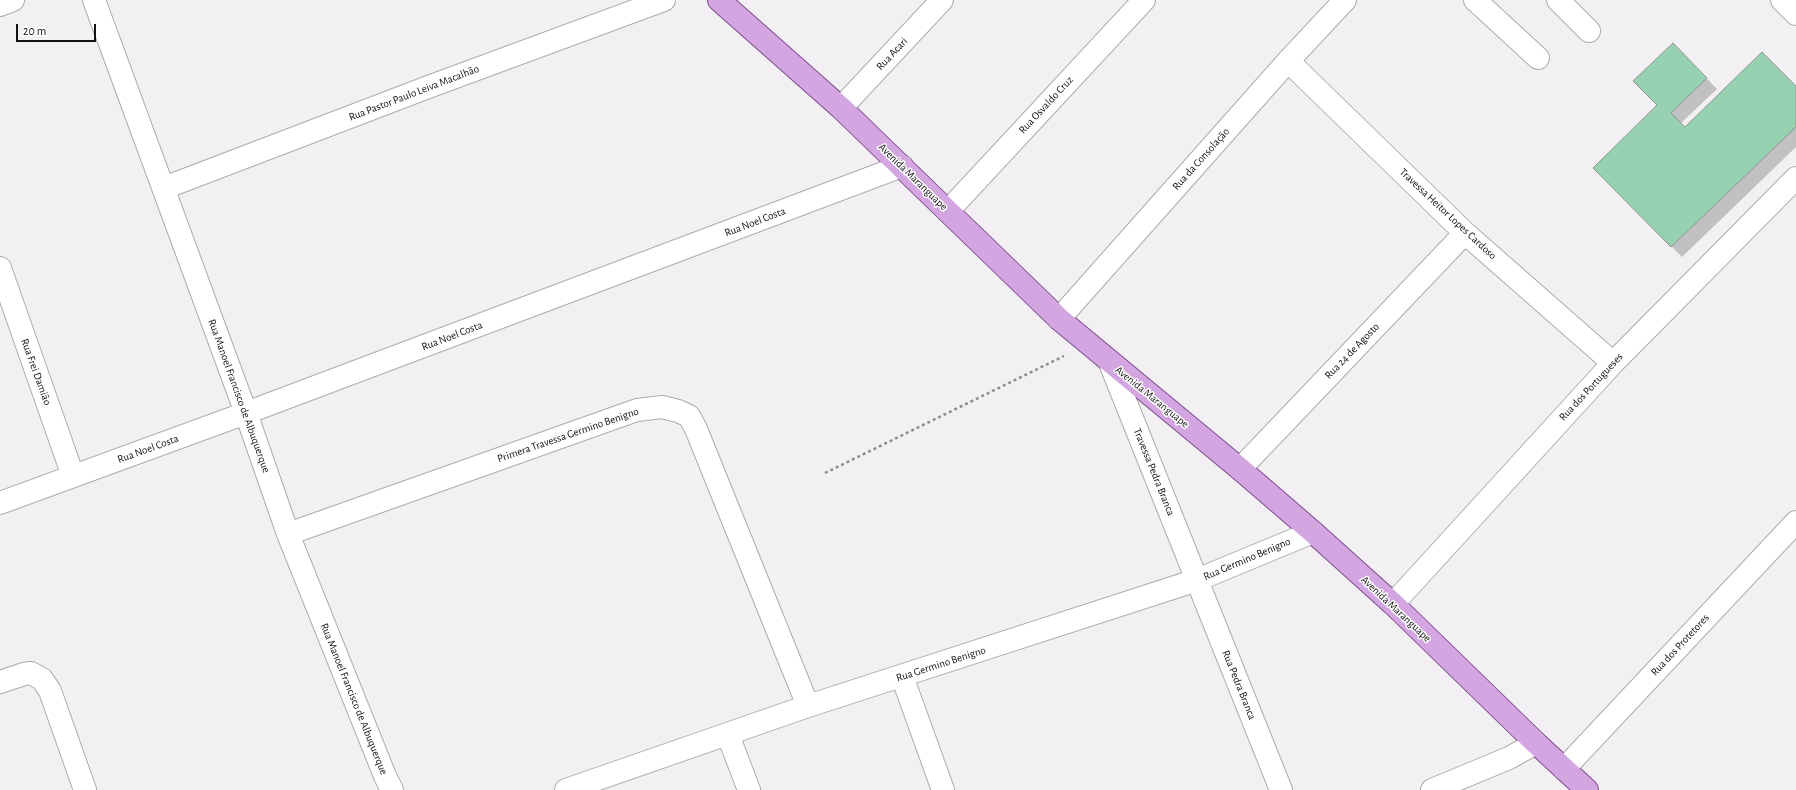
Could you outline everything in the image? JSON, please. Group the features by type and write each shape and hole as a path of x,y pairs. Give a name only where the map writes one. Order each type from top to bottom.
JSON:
{"main road":[{"name":"Avenida Maranguape","path":"721,1 841,108 1059,319 1110,363 1240,469 1313,532 1393,604 1536,743 1587,790"}],"street":[{"path":"0,5 13,0"},
{"name":"Rua Manoel Francisco de Albuquerque","path":"94,0 164,188 288,534 392,790"},
{"name":"Rua Pastor Paulo Leiva Macalhão","path":"164,188 430,86 664,0"},
{"name":"Rua Acari","path":"841,108 942,0"},
{"name":"Rua Osvaldo Cruz","path":"948,211 1144,0"},
{"name":"Rua da Consolação","path":"1059,319 1288,60 1345,0"},
{"path":"1475,0 1538,58"},
{"path":"1558,0 1589,31"},
{"path":"1782,0 1796,14"},
{"name":"Travessa Heitor Lopes Cardoso","path":"1288,60 1465,233 1613,362"},
{"name":"Rua Noel Costa","path":"0,503 246,414 902,166"},
{"name":"Rua dos Portugueses","path":"1393,604 1613,362 1796,178"},
{"name":"Rua 24 de Agosto","path":"1240,469 1465,233"},
{"name":"Rua Frei Damião","path":"0,268 73,476"},
{"name":"Travessa Pedra Branca","path":"1110,363 1197,580"},
{"name":"Primera Travessa Germino Benigno","path":"288,534 637,410 662,407 678,411 689,416 696,428 808,706"},
{"name":"Rua dos Protetores","path":"1564,769 1796,522"},
{"name":"Rua Germino Benigno","path":"566,790 591,786 808,706 1197,580 1313,532"},
{"name":"Rua Pedra Branca","path":"1197,580 1281,790"},
{"path":"0,682 24,674 36,675 42,679 50,691 85,790"},
{"path":"902,676 943,790"},
{"path":"728,735 749,790"},
{"path":"1432,790 1509,758 1536,743"}],"path":[{"path":"825,473 1088,344"}],"building":[{"path":"1673,43 1707,78 1671,113 1685,127 1762,52 1796,86 1796,127 1671,247 1593,168 1657,105 1633,81"}]}
